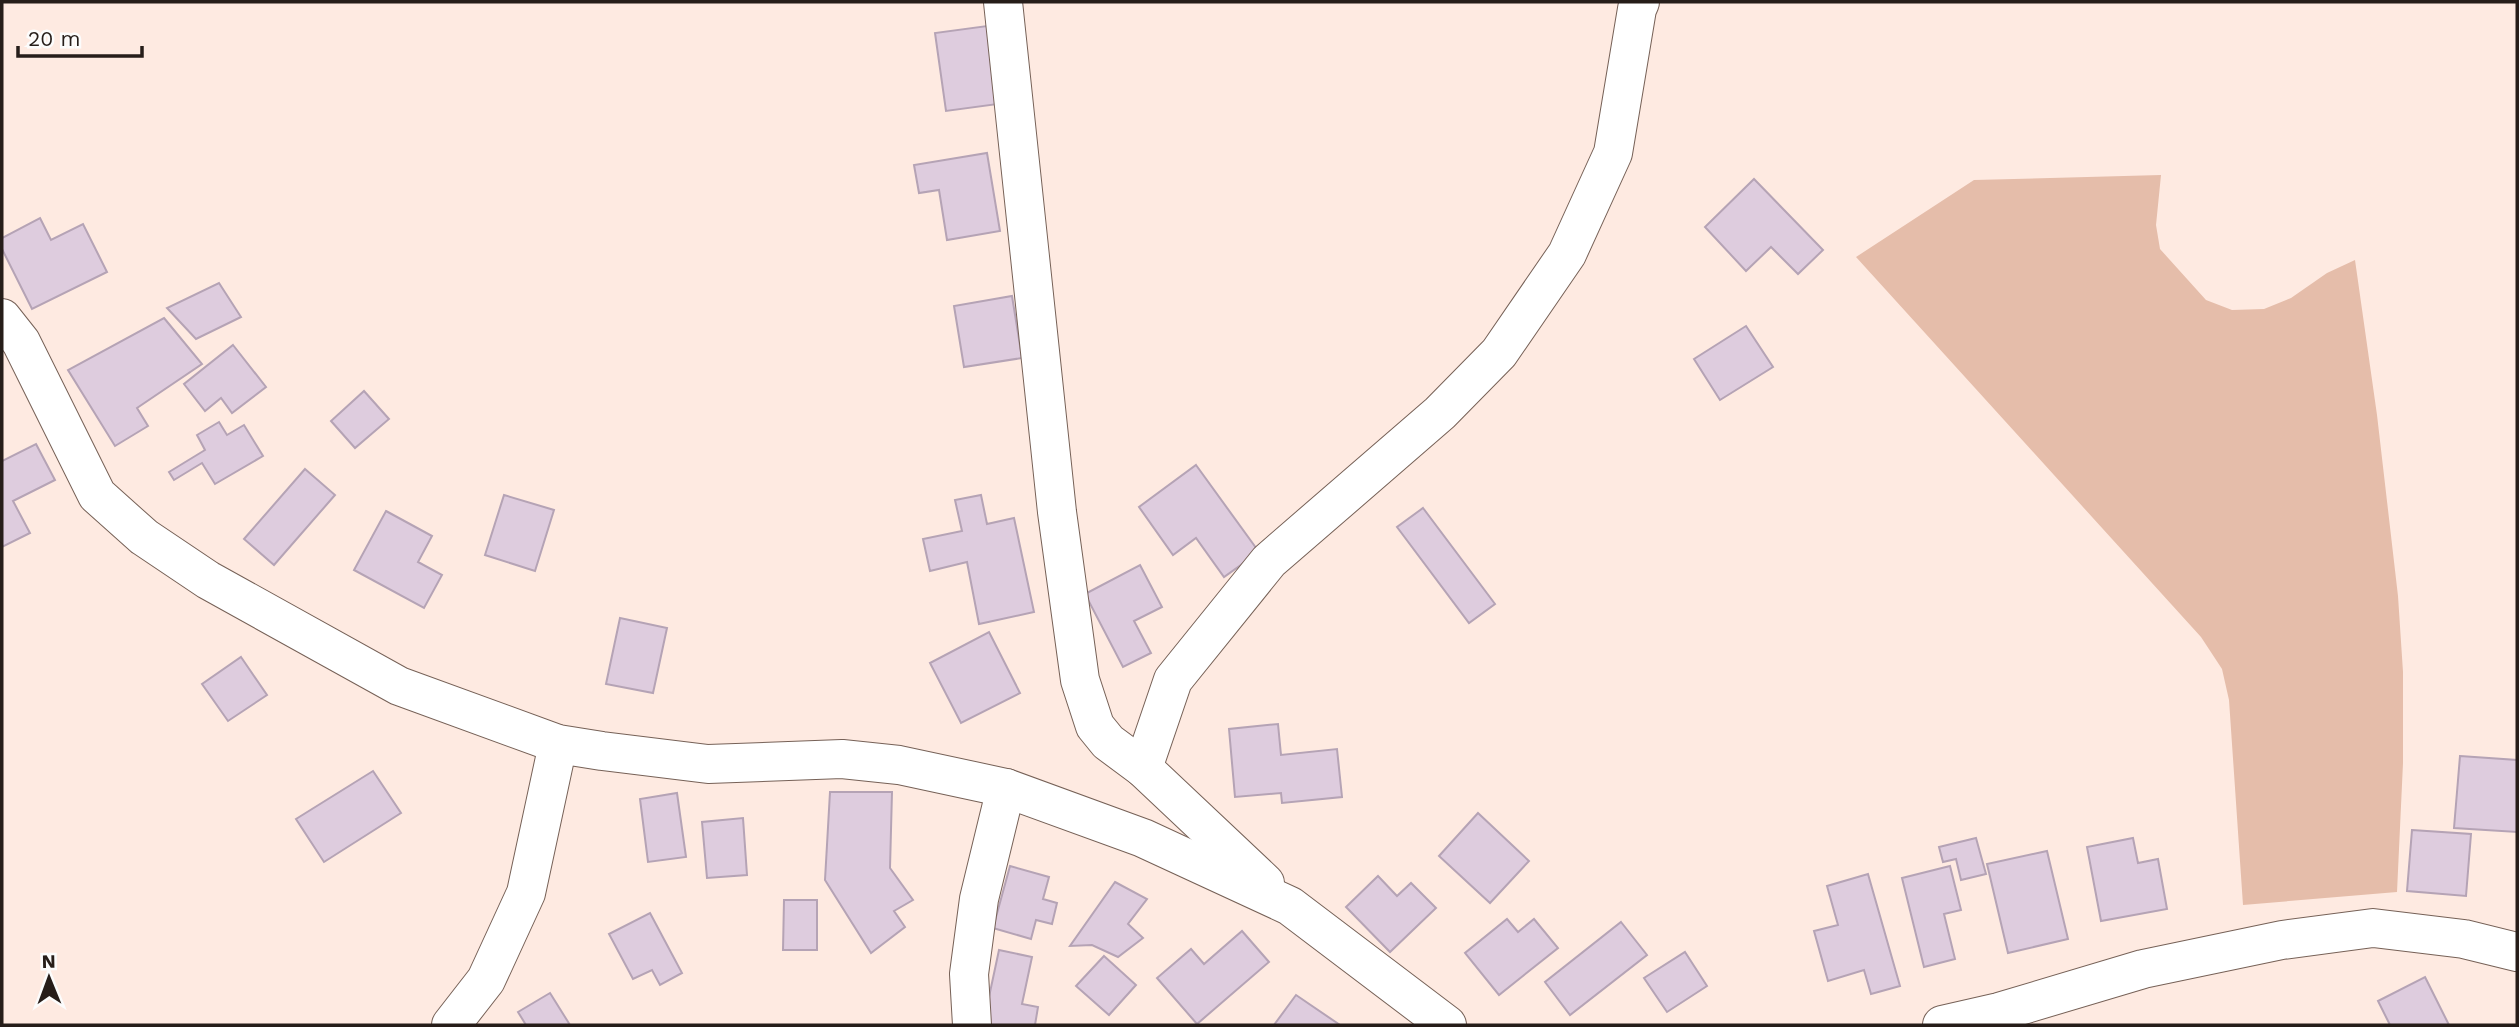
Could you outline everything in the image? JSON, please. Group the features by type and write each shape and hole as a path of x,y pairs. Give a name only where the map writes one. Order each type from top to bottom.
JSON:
{"street":[{"path":"1003,2 1057,512 1080,680 1095,726 1108,742 1143,768 1290,906 1447,1025"},
{"path":"1143,768 1173,680 1269,561 1440,413 1499,353 1567,254 1613,153 1640,2"},
{"path":"2,318 21,342 97,495 144,537 208,580 399,686 558,744 708,764 842,759 899,765 1006,788 1143,838 1290,906"},
{"path":"452,1025 486,980 526,892 558,744"},
{"path":"972,1025 969,974 979,899 1006,788"},
{"path":"1942,1025 1999,1012 2143,969 2282,940 2373,929 2464,939 2517,951"}],"shaded area":[{"path":"2161,175 2156,225 2160,249 2206,300 2232,310 2264,309 2291,298 2327,273 2355,260 2377,415 2398,596 2403,672 2403,763 2397,892 2243,905 2229,700 2222,669 2201,637 1856,257 1974,180"}],"building":[{"path":"987,26 998,104 946,111 935,33"},
{"path":"987,153 1000,231 947,240 939,190 919,193 914,165"},
{"path":"1754,179 1823,250 1798,274 1771,247 1746,271 1705,227"},
{"path":"40,218 51,240 83,224 107,272 32,309 2,249 2,238"},
{"path":"219,283 241,317 196,339 167,308"},
{"path":"1012,296 1022,358 964,367 954,306"},
{"path":"164,318 202,364 137,408 148,426 115,446 68,370"},
{"path":"1746,326 1773,367 1720,400 1694,359"},
{"path":"233,345 266,387 232,413 221,398 205,411 184,384"},
{"path":"364,391 389,419 355,448 331,421"},
{"path":"219,422 227,435 244,425 263,456 215,484 202,463 174,480 169,472 205,450 197,435"},
{"path":"36,444 55,480 13,501 30,533 2,547 2,461"},
{"path":"1196,465 1259,552 1224,577 1196,538 1173,555 1139,507"},
{"path":"305,469 335,495 274,565 244,539"},
{"path":"504,495 554,510 535,571 485,555"},
{"path":"981,495 987,524 1014,518 1034,612 979,624 967,562 930,571 923,539 962,531 955,500"},
{"path":"1423,508 1495,604 1469,623 1397,527"},
{"path":"386,511 432,536 418,562 442,575 424,608 354,570"},
{"path":"1140,565 1162,607 1134,621 1151,653 1123,667 1085,594"},
{"path":"620,618 667,628 653,693 606,684"},
{"path":"989,632 1020,693 961,723 930,663"},
{"path":"241,657 267,695 228,721 202,684"},
{"path":"1278,724 1281,755 1337,749 1342,797 1282,803 1281,793 1235,797 1229,729"},
{"path":"2460,756 2517,760 2517,832 2454,828"},
{"path":"373,771 401,813 324,862 296,819"},
{"path":"830,792 892,792 890,868 913,900 894,911 905,927 871,953 825,880"},
{"path":"677,793 686,857 648,862 640,799"},
{"path":"1478,813 1529,861 1490,903 1439,856"},
{"path":"743,818 747,875 707,878 702,822"},
{"path":"2412,830 2471,834 2466,896 2407,891"},
{"path":"1976,838 1986,874 1961,880 1956,859 1943,862 1939,847"},
{"path":"2133,838 2138,863 2158,859 2167,909 2101,921 2087,847"},
{"path":"2047,851 2068,939 2008,953 1987,864"},
{"path":"1010,866 1049,877 1043,899 1057,903 1052,924 1036,920 1031,939 993,928"},
{"path":"1950,866 1961,910 1944,914 1955,959 1924,967 1902,878"},
{"path":"1868,874 1900,986 1871,994 1864,970 1828,981 1814,931 1838,925 1827,886"},
{"path":"1378,876 1397,896 1411,883 1436,908 1390,952 1346,907"},
{"path":"1115,882 1147,899 1128,924 1143,938 1118,957 1092,945 1070,946"},
{"path":"784,900 817,900 817,950 783,950"},
{"path":"650,913 682,973 660,985 652,970 633,979 609,934"},
{"path":"1507,919 1518,932 1534,919 1558,948 1499,995 1465,953"},
{"path":"1621,922 1647,955 1570,1015 1545,982"},
{"path":"1242,931 1269,962 1197,1024 1157,978 1191,949 1204,964"},
{"path":"999,950 1032,957 1022,1004 1038,1007 1035,1025 983,1025"},
{"path":"1685,952 1707,986 1667,1012 1644,978"},
{"path":"1104,956 1136,985 1109,1015 1076,986"},
{"path":"2425,977 2449,1025 2390,1025 2378,1001"},
{"path":"550,993 570,1025 526,1025 518,1012"},
{"path":"1296,995 1340,1025 1274,1025"}]}
